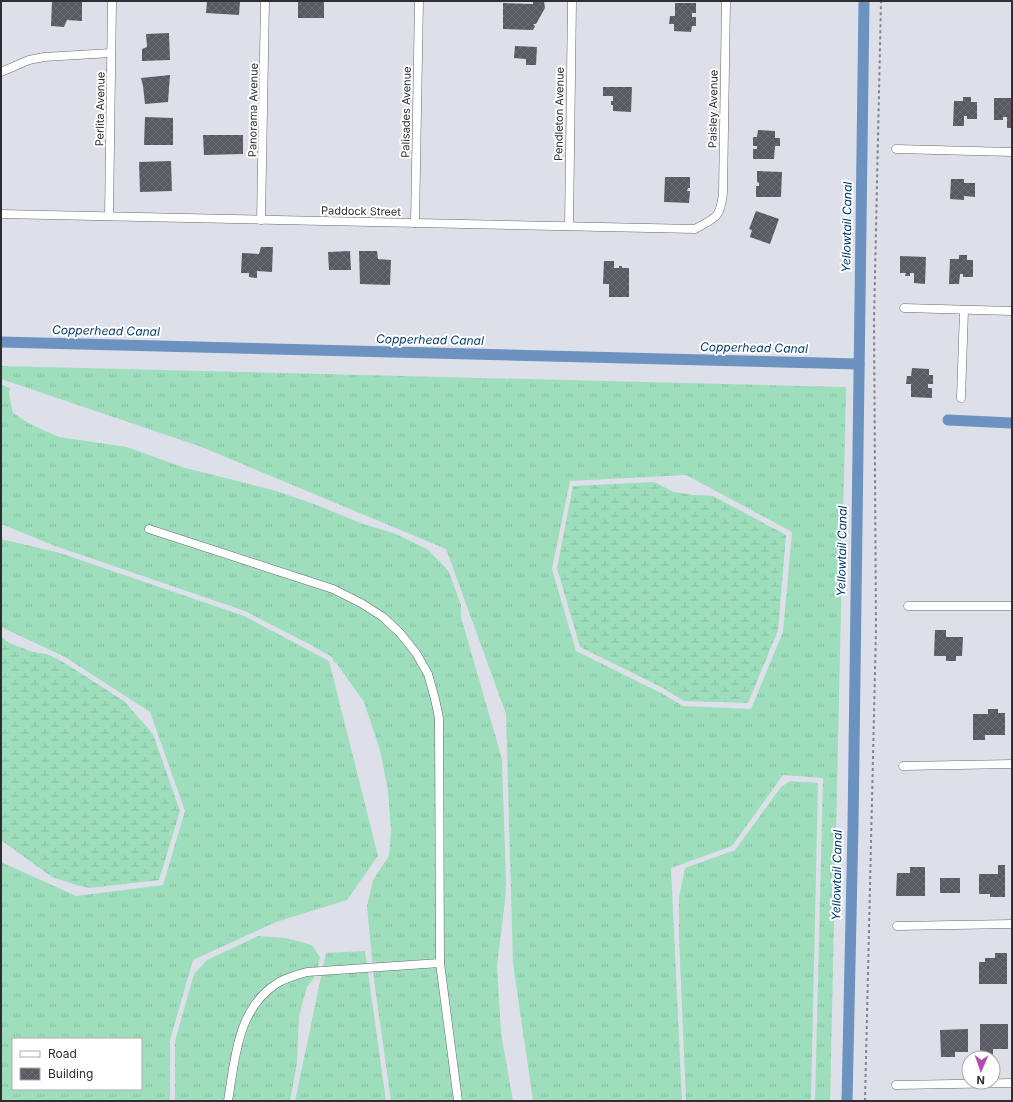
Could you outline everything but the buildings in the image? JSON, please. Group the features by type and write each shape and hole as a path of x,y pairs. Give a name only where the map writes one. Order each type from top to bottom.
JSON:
{"street":[{"name":"Perlita Avenue","path":"109,216 112,1"},
{"name":"Panorama Avenue","path":"261,220 265,1"},
{"name":"Palisades Avenue","path":"415,223 419,1"},
{"name":"Pendleton Avenue","path":"569,226 572,1"},
{"name":"Paisley Avenue","path":"716,217 721,206 723,193 726,1"},
{"path":"1,72 29,60 44,57 111,52"},
{"path":"896,149 1012,152"},
{"name":"Paddock Street","path":"1,214 695,229 716,217"},
{"path":"904,308 1012,311"},
{"path":"960,398 964,310"},
{"path":"150,529 340,593 361,603 383,617 400,633 416,653 428,674 439,718 440,963 458,1101"},
{"path":"908,606 1012,606"},
{"path":"903,766 1012,764"},
{"path":"897,926 1012,924"},
{"path":"228,1101 238,1043 245,1022 252,1007 262,995 276,984 291,976 308,972 440,963"},
{"path":"896,1085 1012,1083"}],"path":[{"path":"865,1101 876,629 874,320 881,1"}],"green space":[{"path":"1,366 846,387 830,1101 815,1101 823,778 783,775 732,846 671,868 682,1101 533,1101 513,963 506,714 446,549 199,446 1,379","holes":["686,475 792,532 783,632 751,709 683,706 661,693 576,651 552,569 570,481"]},
{"path":"1,385 10,388 9,394 13,413 30,424 59,437 127,447 182,467 273,490 314,504 363,524 396,534 427,549 449,572 461,605 461,617 502,759 506,883 497,966 501,1033 513,1101 391,1101 374,980 367,906 373,880 389,856 391,831 388,791 380,750 364,702 334,662 332,657 245,611 55,546 1,524"},
{"path":"654,482 674,492 713,496 786,535 778,630 748,703 684,701 663,688 580,647 557,568 573,486"},
{"path":"1,539 60,553 244,616 329,661 378,856 347,900 276,922 193,960 170,1040 170,1101 1,1101 1,862 76,896 163,885 185,811 150,712 65,657 1,627"},
{"path":"1,636 9,643 33,652 47,654 63,662 124,701 153,734 180,811 159,880 90,888 76,885 52,877 1,840"},
{"path":"790,781 818,783 811,1101 686,1101 679,937 679,897 685,868 735,850 781,787"},
{"path":"258,936 286,938 312,945 320,957 316,975 307,987 299,1016 297,1063 290,1101 175,1101 175,1041 194,974 207,960"},
{"path":"365,951 386,1101 295,1101 326,953"}],"waterway":[{"name":"Yellowtail Canal","path":"847,1101 853,826 864,1"},
{"name":"Copperhead Canal","path":"1,342 859,364"},
{"path":"948,420 1012,423"}]}
